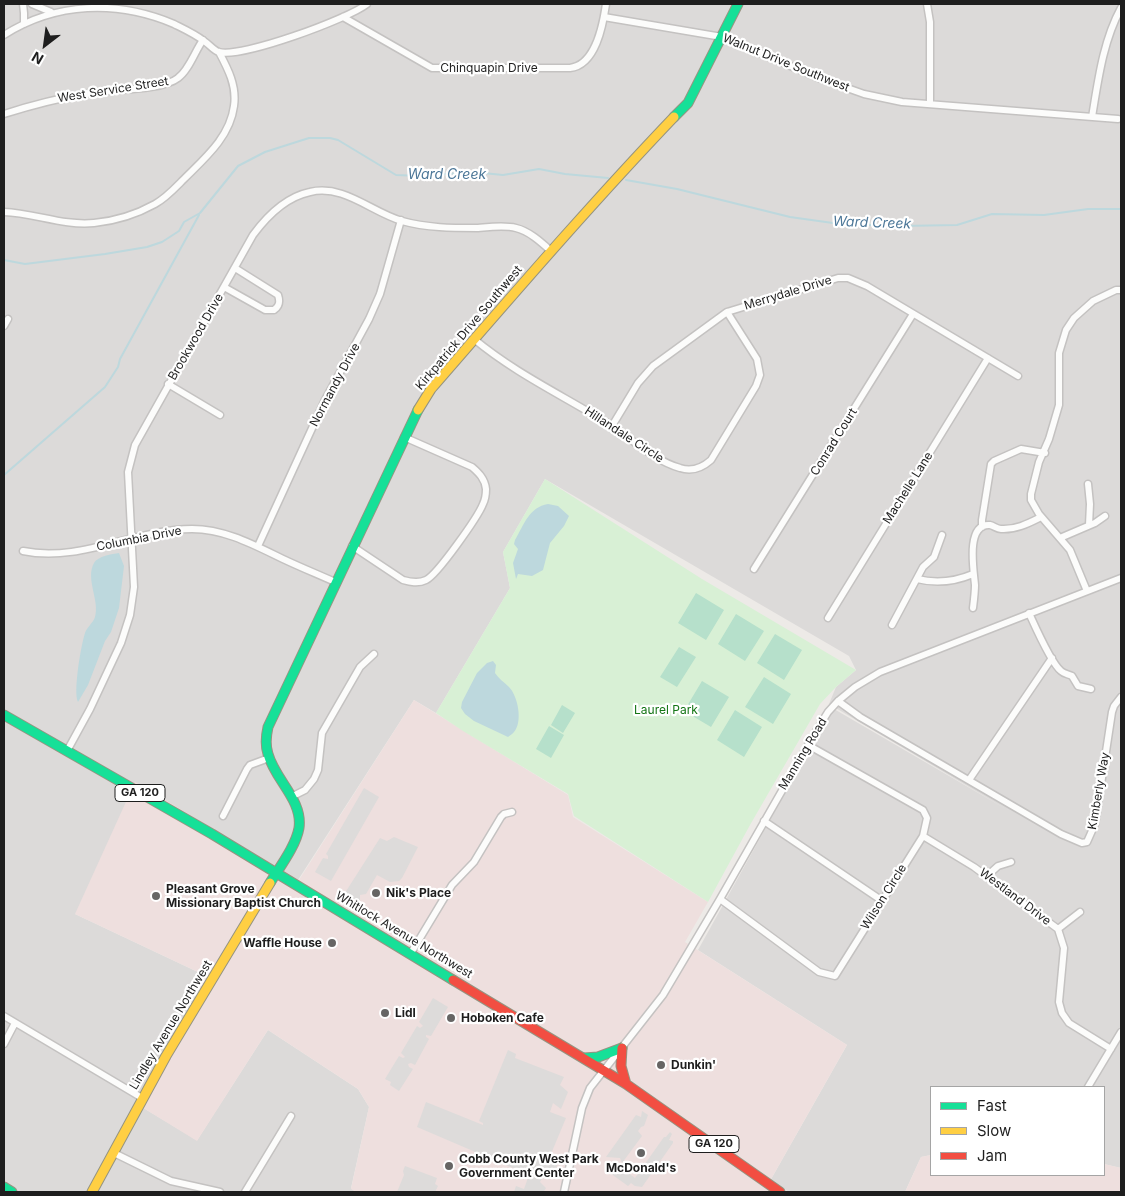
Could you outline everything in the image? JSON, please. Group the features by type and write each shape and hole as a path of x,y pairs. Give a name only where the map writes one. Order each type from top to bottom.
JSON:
{"main road":[{"name":"Kirkpatrick Drive Southwest","path":"276,873 298,829 298,814 291,797 269,758 267,735 271,717 417,411 431,389 551,251 607,188 688,103 738,4"},
{"name":"Whitlock Avenue Northwest","path":"4,715 276,873 604,1070 780,1192"},
{"name":"Lindley Avenue Northwest","path":"92,1192 142,1098 276,873"},
{"path":"584,1058 598,1057 622,1048"},
{"path":"622,1048 619,1061 626,1084"},
{"path":"4,1187 12,1192"}],"street":[{"path":"23,4 24,24"},
{"path":"32,4 52,12"},
{"path":"219,52 260,47 343,17 367,4"},
{"name":"Chinquapin Drive","path":"343,17 426,66 439,69 578,67 586,61 598,40 606,4"},
{"path":"927,4 930,22 930,103"},
{"path":"4,35 52,12 82,6 124,8 156,16 203,40 219,52 234,85 234,106 231,120 224,136 208,156 156,203 135,214 94,223 61,222 38,216 4,212"},
{"path":"1092,117 1098,80 1111,32 1121,8"},
{"name":"Walnut Drive Southwest","path":"604,17 722,37 819,78 864,94 902,102 1118,119"},
{"name":"West Service Street","path":"4,114 50,100 170,83 181,76 203,40"},
{"name":"Brookwood Drive","path":"67,751 90,709 121,643 130,615 134,587 133,539 128,472 135,445 253,235 262,223 283,204 310,192 335,191 401,220 435,227 516,228 535,238 551,251"},
{"name":"Normandy Drive","path":"258,546 326,400 369,319 380,294 401,220"},
{"path":"224,287 265,310 274,310 278,306 278,295 235,268"},
{"name":"Merrydale Drive","path":"612,426 638,383 653,366 727,312 827,280 848,278 868,286 1018,376"},
{"path":"1087,591 1073,557 1060,538 1041,517 1030,500 1030,494 1040,462 1045,453 1059,405 1059,353 1066,330 1074,318 1093,301 1116,290 1121,290"},
{"name":"Hillandale Circle","path":"474,339 506,363 612,426 661,460 680,468 695,469 704,466 711,460 756,386 760,375 757,359 727,312"},
{"name":"Conrad Court","path":"754,570 913,314"},
{"path":"4,326 8,319"},
{"name":"Machelle Lane","path":"828,618 988,358"},
{"path":"168,384 220,415"},
{"path":"352,546 403,580 412,582 426,580 444,562 483,504 486,490 485,484 479,473 472,467 404,437"},
{"path":"973,608 975,584 972,543 982,527 991,464 1021,449 1045,453"},
{"path":"1088,484 1090,504 1089,525"},
{"path":"1060,538 1105,516"},
{"path":"982,527 990,525 1000,529 1024,526 1041,517"},
{"name":"Columbia Drive","path":"23,552 62,554 166,532 193,529 218,532 237,537 335,582"},
{"path":"892,625 923,567 934,557 942,534"},
{"path":"917,578 938,582 960,580 973,574"},
{"name":"Manning Road","path":"564,1192 582,1108 590,1088 656,1005 720,899 828,712 855,687 880,672 1121,578"},
{"path":"1030,613 1058,668 1063,673 1072,676 1078,686 1091,689"},
{"path":"291,797 304,790 314,779 318,768 322,733 359,669 374,654"},
{"path":"838,701 860,717 969,780 1052,658"},
{"name":"Kimberly Way","path":"969,780 1061,834 1082,844 1087,842 1096,824 1112,712 1114,706 1121,698"},
{"path":"808,745 923,810 927,818 923,836"},
{"path":"223,816 247,768 269,758"},
{"path":"411,953 452,885 474,862 501,817 512,812"},
{"path":"764,821 881,900"},
{"name":"Westland Drive","path":"923,836 987,876 1058,929 1064,948 1059,1002 1062,1013 1069,1023 1111,1049"},
{"name":"Wilson Circle","path":"720,899 818,972 835,976 923,836"},
{"path":"987,876 998,866 1011,862"},
{"path":"1058,929 1080,912"},
{"path":"4,1016 142,1098"},
{"path":"4,1044 15,1023"},
{"path":"1089,1086 1121,1032"},
{"path":"245,1192 291,1116"},
{"path":"114,1153 172,1181 220,1192"}],"shaded area":[{"path":"4,4 1121,4 1121,1168 1105,1164 1105,1086 930,1086 930,1155 921,1157 905,1192 789,1192 770,1181 847,1045 698,950 824,723 834,709 1011,812 829,704 836,687 856,670 849,656 545,479 503,552 510,588 436,713 414,700 298,880 75,914 200,973 200,988 140,1106 197,1140 268,1030 358,1089 369,1107 351,1188 356,1192 4,1192"},
{"path":"414,700 568,795 573,817 708,902 685,942 847,1045 770,1181 789,1192 356,1192 351,1189 369,1107 358,1089 268,1030 197,1141 140,1106 200,989 200,973 75,914 135,782 299,880"},
{"path":"364,788 379,797 331,881 315,872 323,858 328,859 326,854"},
{"path":"394,837 418,847 402,878 399,881 390,882 377,875 366,894 360,895 360,900 351,901 343,896 380,838 387,841"},
{"path":"433,998 448,1007 431,1036 426,1035 429,1039 415,1065 408,1064 413,1069 399,1091 390,1085 391,1082 385,1079 399,1056 405,1057 401,1053 417,1026 420,1028 423,1026 419,1022"},
{"path":"508,1050 516,1054 515,1058 564,1077 560,1085 568,1092 561,1109 553,1103 550,1112 566,1118 548,1161 558,1163 552,1179 542,1178 540,1182 546,1188 544,1191 546,1192 514,1192 516,1186 524,1189 529,1175 417,1127 426,1102 483,1125 479,1121"},
{"path":"642,1111 648,1115 644,1126 638,1131 642,1136 622,1163 620,1158 606,1157 636,1115 641,1117"},
{"path":"670,1132 672,1134 669,1140 673,1141 673,1143 642,1187 631,1183 628,1186 610,1173 614,1163 635,1178 664,1137"},
{"path":"930,1155 930,1176 1105,1176 1105,1164 1121,1168 1121,1192 905,1192 921,1157"},
{"path":"405,1166 437,1178 435,1184 438,1186 435,1192 397,1192 404,1175"}],"green space":[{"name":"Laurel Park","path":"545,479 702,579 856,670 820,704 708,902 574,816 568,794 436,713 510,588 503,552"},
{"path":"696,593 724,610 706,640 678,623"},
{"path":"736,614 764,631 745,661 718,644"},
{"path":"775,634 802,650 784,680 757,663"},
{"path":"679,647 696,657 677,687 660,677"},
{"path":"764,677 791,694 773,724 745,707"},
{"path":"702,681 729,697 711,727 684,711"},
{"path":"562,705 575,713 563,733 551,725"},
{"path":"735,710 762,727 744,757 717,740"},
{"path":"549,726 564,735 551,758 536,749"}],"water":[{"path":"548,504 558,506 569,516 564,526 550,543 543,570 532,576 518,574 516,579 513,563 518,549 514,544 515,540 532,513 541,506"},
{"path":"119,553 124,566 119,608 111,632 105,641 88,685 78,702 76,689 82,647 85,633 95,617 96,610 91,576 92,569 94,563 99,559"},
{"path":"493,661 496,665 495,673 512,691 517,703 519,716 517,728 508,737 474,721 461,708 462,702 477,673 487,663"}],"waterway":[{"name":"Ward Creek","path":"4,260 25,264 105,254 147,247 162,242 179,231 184,222 200,213 238,166 265,152 309,138 338,140 396,175 420,176 473,172 503,175 539,169 565,174 608,178"},
{"name":"Ward Creek","path":"626,180 677,189 790,217 840,224 957,225 992,214 1044,215 1088,209 1121,209"},
{"path":"4,475 105,387 118,367 120,359 199,215"}],"traffic: fast":[{"path":"674,117 688,103 738,4"},
{"path":"270,883 287,857 294,842 299,828 299,818 293,799 276,773 268,754 266,747 268,727 418,410"},
{"path":"4,715 212,834 453,980"},
{"path":"584,1058 598,1057 622,1048"},
{"path":"4,1187 12,1192"}],"traffic: slow":[{"path":"418,410 431,389 612,184 674,117"},
{"path":"92,1192 166,1056 270,883"}],"traffic: jam":[{"path":"453,980 626,1084 780,1192"},
{"path":"622,1048 621,1066 626,1084"}],"place":[{"name":"Nik's Place","path":"376,893"},
{"name":"Pleasant Grove Missionary Baptist Church","path":"156,896"},
{"name":"Waffle House","path":"332,943"},
{"name":"Lidl","path":"385,1013"},
{"name":"Hoboken Cafe","path":"451,1018"},
{"name":"Dunkin'","path":"661,1065"},
{"name":"McDonald's","path":"641,1153"},
{"name":"Cobb County West Park Government Center","path":"449,1166"}]}
